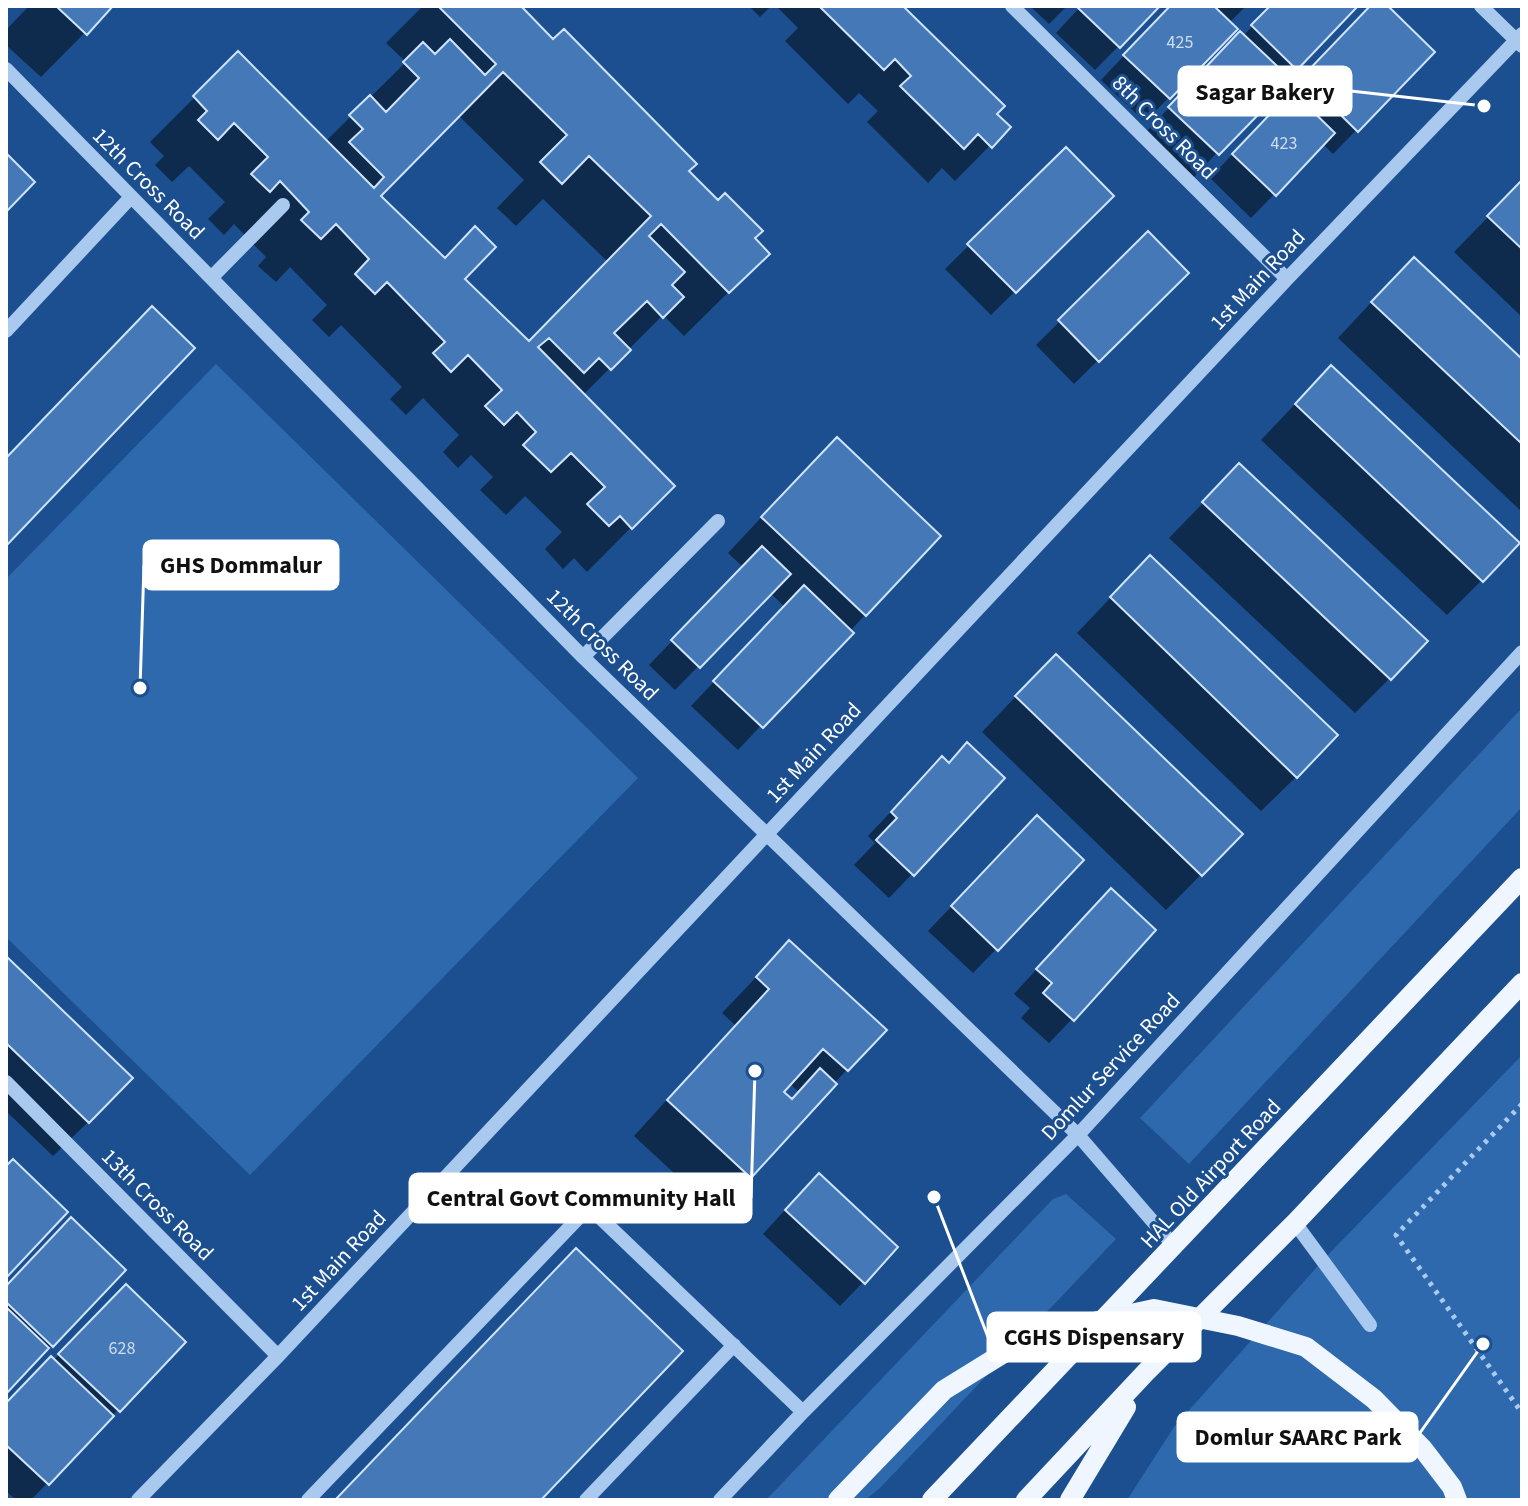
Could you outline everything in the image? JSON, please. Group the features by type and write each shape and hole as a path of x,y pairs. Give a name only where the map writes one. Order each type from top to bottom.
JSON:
{"main road":[{"name":"HAL Old Airport Road","path":"932,1500 1522,878"},
{"path":"1026,1500 1522,983"},
{"path":"838,1500 944,1390 1033,1335 1154,1309 1238,1326 1306,1347 1374,1399 1423,1449 1452,1487 1457,1500"},
{"path":"1070,1500 1146,1372"}],"street":[{"name":"8th Cross Road","path":"1012,6 1287,279"},
{"path":"1481,6 1520,41"},
{"name":"1st Main Road","path":"138,1500 278,1356 1287,279 1520,41"},
{"name":"12th Cross Road","path":"6,69 583,657 1078,1135 1174,1246"},
{"path":"6,331 131,197"},
{"path":"212,277 283,205"},
{"path":"583,657 718,521"},
{"name":"Domlur Service Road","path":"720,1500 1078,1135 1522,652"},
{"name":"13th Cross Road","path":"6,1082 278,1356"},
{"path":"308,1500 589,1207 803,1412"},
{"path":"1295,1223 1370,1325"},
{"path":"586,1500 734,1345"}],"path":[{"path":"1522,1104 1396,1235 1522,1413"},
{"path":"1513,1398 1522,1392"}],"shaded area":[{"path":"216,364 638,778 250,1175 6,937 6,579"},
{"path":"1522,708 1522,807 1189,1164 1140,1118"},
{"path":"1522,1055 1522,1500 1127,1500 1174,1427 1324,1259"},
{"path":"1066,1194 1116,1239 880,1488 865,1500 766,1500 1053,1199"}],"building":[{"path":"56,6 113,6 87,35"},
{"path":"438,6 521,6 553,39 564,29 697,164 689,171 718,200 725,193 763,231 755,238 770,254 729,293 661,224 649,236 685,272 672,285 684,297 663,318 647,301 614,333 631,350 611,370 599,358 584,373 549,338 538,347 675,486 632,529 620,516 609,526 587,504 605,487 571,453 551,472 523,445 536,432 517,412 504,425 485,406 502,390 468,355 451,372 433,353 445,342 387,282 375,294 355,274 369,259 336,224 321,239 301,220 309,212 280,181 270,192 251,174 268,157 234,123 218,140 198,120 207,111 193,96 238,51 374,188 384,177 349,142 363,129 349,115 370,95 386,112 419,78 403,62 423,42 435,54 450,39 485,75 496,64","holes":["503,72 567,135 540,162 562,184 589,156 651,216 529,341 465,279 496,247 475,226 445,258 381,196"]},
{"path":"819,6 903,6 1005,106 997,114 1011,127 992,148 978,134 964,149 900,86 911,76 895,59 884,70"},
{"path":"1160,6 1120,48 1078,8"},
{"path":"1170,6 1214,6 1238,29 1170,99 1123,55"},
{"path":"1270,6 1358,6 1297,70 1251,25"},
{"path":"1370,6 1388,6 1435,52 1358,132 1302,77"},
{"path":"1240,31 1292,80 1219,155 1168,107"},
{"path":"1292,91 1335,133 1276,196 1232,154"},
{"path":"1066,147 1114,196 1016,293 967,244"},
{"path":"6,153 35,182 6,212"},
{"path":"1522,180 1522,249 1487,216"},
{"path":"1148,231 1189,273 1099,362 1058,320"},
{"path":"1414,257 1522,359 1522,444 1371,302"},
{"path":"152,306 195,348 6,546 6,458"},
{"path":"1331,365 1520,543 1483,582 1295,404"},
{"path":"837,437 941,536 866,616 761,517"},
{"path":"1239,463 1428,641 1391,680 1202,502"},
{"path":"762,546 791,574 700,668 671,640"},
{"path":"1150,555 1338,735 1297,778 1110,597"},
{"path":"804,585 854,633 763,728 713,681"},
{"path":"1056,654 1243,834 1202,876 1015,696"},
{"path":"967,742 1005,778 914,876 876,840 897,818 891,812 942,756 949,763"},
{"path":"1037,815 1084,860 998,951 951,906"},
{"path":"1111,888 1156,930 1074,1021 1043,993 1052,983 1036,969"},
{"path":"789,940 887,1030 848,1071 823,1049 784,1092 792,1099 820,1068 837,1084 751,1178 667,1100 769,989 756,977"},
{"path":"6,956 133,1078 89,1123 6,1043"},
{"path":"13,1159 68,1212 6,1278 6,1166"},
{"path":"819,1173 898,1247 865,1284 785,1210"},
{"path":"71,1217 126,1270 53,1347 6,1302 6,1286"},
{"path":"576,1248 683,1351 541,1500 335,1500"},
{"path":"126,1284 186,1342 120,1412 58,1354"},
{"path":"6,1307 49,1348 6,1394"},
{"path":"51,1356 114,1416 49,1485 6,1445 6,1403"}],"place":[{"name":"Sagar Bakery","path":"1484,106"},
{"name":"GHS Dommalur","path":"140,688"},
{"name":"Central Govt Community Hall","path":"755,1071"},
{"name":"CGHS Dispensary","path":"934,1197"},
{"name":"Domlur SAARC Park","path":"1483,1344"}]}
